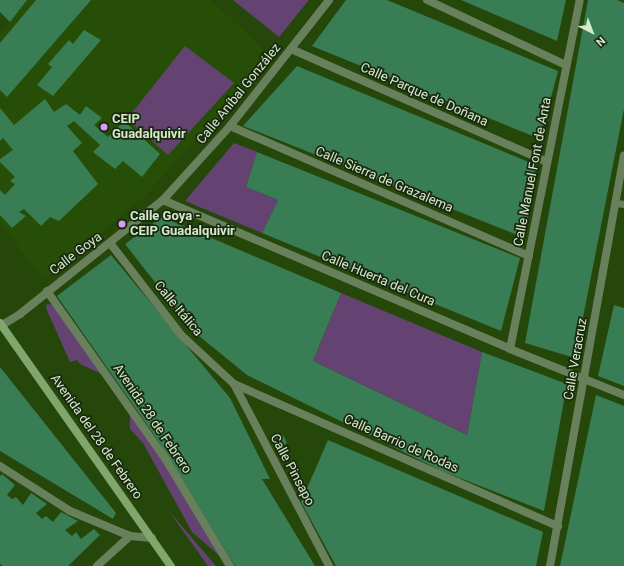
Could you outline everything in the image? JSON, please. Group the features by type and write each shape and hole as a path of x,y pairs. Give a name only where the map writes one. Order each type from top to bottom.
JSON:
{"main road":[{"name":"Avenida del 28 de Febrero","path":"1,324 171,566"}],"street":[{"name":"Calle Aníbal González","path":"163,200 230,126 329,0"},
{"path":"427,0 566,65"},
{"name":"Calle Manuel Font de Anta","path":"510,349 580,0"},
{"name":"Calle Parque de Doñana","path":"291,49 547,162"},
{"name":"Calle Sierra de Grazalema","path":"230,126 529,256"},
{"name":"Calle Veracruz","path":"550,566 585,379 624,156"},
{"name":"Calle Goya","path":"1,324 20,314 163,200"},
{"name":"Calle Huerta del Cura","path":"163,200 510,349 624,395"},
{"name":"Calle Itálica","path":"110,243 181,335 234,384"},
{"name":"Avenida 28 de Febrero","path":"47,291 166,460 230,566"},
{"name":"Calle Barrio de Rodas","path":"234,384 558,526"},
{"name":"Calle Pinsapo","path":"234,384 329,566"},
{"path":"0,466 70,511 130,536 152,538"},
{"path":"97,566 130,536"}],"lane":[{"path":"615,203 624,204"}],"shaded area":[{"name":"CEIP Guadalquivir","path":"27,0 211,0 272,57 144,197 43,280 0,222 0,34"},
{"path":"233,0 309,0 279,37"},
{"path":"185,46 234,83 168,155 127,119"},
{"path":"234,143 257,152 246,187 278,200 262,233 185,201"},
{"path":"341,293 482,352 467,435 313,361"},
{"path":"47,304 53,305 104,375 80,364 77,360 70,362 46,308"},
{"path":"130,413 177,483 222,558 192,532 143,443 130,429"},
{"path":"168,510 216,566 208,566"}],"building":[{"path":"0,0 27,0 10,22 0,12"},
{"path":"36,0 91,0 7,97 0,90 0,43"},
{"path":"346,0 387,0 558,71 540,139 312,46"},
{"path":"461,0 566,0 557,41"},
{"path":"588,0 617,0 624,3 624,109 575,358 525,343"},
{"path":"84,30 101,40 53,96 37,85 52,67 48,64 69,40 73,44"},
{"path":"297,66 536,165 525,238 243,126"},
{"path":"45,99 54,112 66,104 80,115 86,106 102,118 94,125 108,137 124,121 160,154 142,177 123,161 115,169 93,152 100,145 74,121 67,126 82,143 73,151 98,184 59,221 50,217 41,226 24,209 19,212 26,216 12,228 0,215 0,190 5,195 15,184 10,181 15,177 0,162 0,159 13,150 3,138 0,141 0,108 14,125"},
{"path":"257,152 520,258 501,331 262,233 278,200 246,187"},
{"path":"162,217 341,293 313,361 467,435 482,352 567,384 544,511 442,471 247,375 194,332 125,244"},
{"path":"111,255 230,398 270,479 262,479 315,566 235,566 157,439 57,296"},
{"path":"614,305 624,308 624,386 598,376"},
{"path":"0,367 116,513 113,519 0,451"},
{"path":"596,395 624,406 624,566 560,566"},
{"path":"283,435 287,443 279,448 275,439"},
{"path":"328,440 543,532 536,566 336,566 301,502"},
{"path":"2,474 15,485 7,495 12,499 16,497 23,505 31,493 47,504 36,513 42,519 46,516 53,522 61,512 78,521 65,530 72,536 76,532 81,539 94,529 100,535 68,566 3,566 0,564 0,476"}],"place":[{"name":"CEIP Guadalquivir","path":"104,127"},
{"name":"Calle Goya - CEIP Guadalquivir","path":"122,224"}]}
